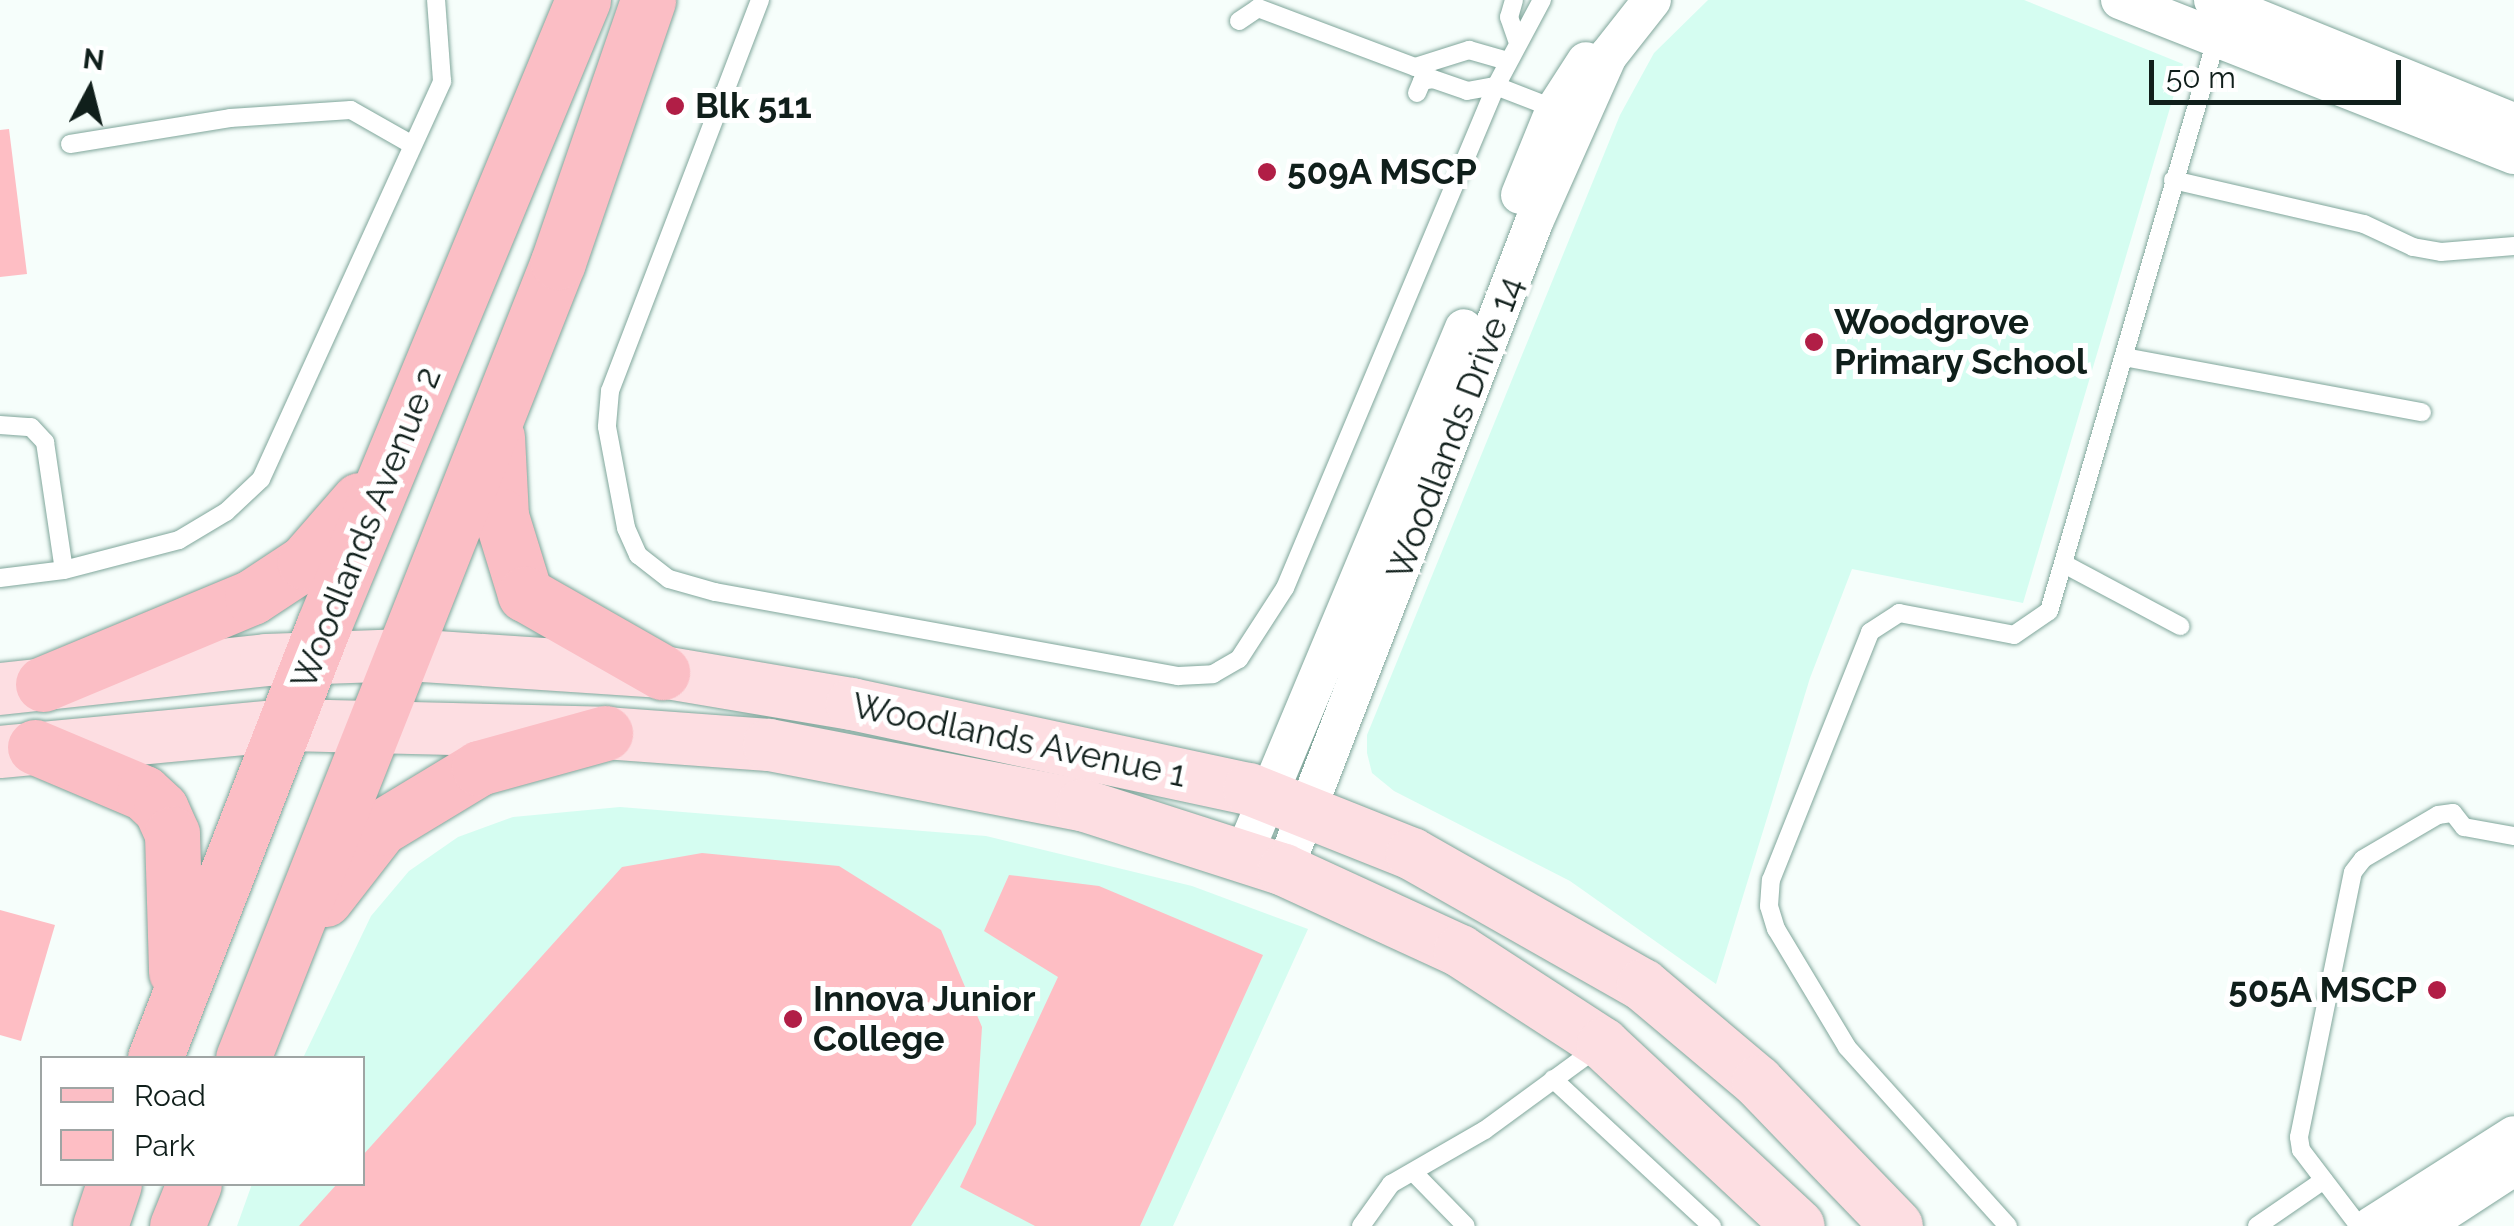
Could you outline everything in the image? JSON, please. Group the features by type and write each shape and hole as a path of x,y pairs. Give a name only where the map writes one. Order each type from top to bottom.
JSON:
{"main road":[{"name":"Woodlands Avenue 2","path":"156,1056 176,995 288,725 310,658 583,0"},
{"path":"244,1056 374,728 407,655 496,414 558,262 648,0"},
{"path":"496,414 500,516 525,594 662,672"},
{"path":"22,686 252,597 304,562 388,466"},
{"path":"287,946 380,828 479,768 606,733"},
{"path":"17,750 144,793 161,810 172,834 176,995"},
{"path":"100,1226 113,1186"},
{"path":"177,1226 193,1186"}],"street":[{"name":"Woodlands Drive 14","path":"1264,864 1287,802 1492,328 1568,114 1626,0"},
{"name":"Woodlands Drive 14","path":"1568,114 1652,0"},
{"path":"2120,0 2220,14 2514,122"},
{"path":"2220,14 2514,155"},
{"name":"Woodlands Avenue 1","path":"22,686 310,658 407,655 662,672 852,704 1287,802 1412,854 1643,985 1758,1082 1898,1226"},
{"name":"Woodlands Avenue 1","path":"17,750 288,725 606,733 770,745 1082,805 1264,864 1460,951 1603,1044 1799,1226"},
{"path":"2372,1226 2514,1135"},
{"path":"2423,1226 2514,1167"}],"lane":[{"path":"0,578 64,570 179,540 226,512 261,479 409,143 442,81 436,0"},
{"path":"760,0 610,390 607,427 626,528 638,555 669,579 715,592 1178,676 1213,674 1239,659 1285,588 1496,86 1517,40 1542,0"},
{"path":"1514,0 1509,17 1517,40"},
{"path":"1239,21 1258,8 1415,67 1469,50 1507,61"},
{"path":"2008,1226 1847,1047 1768,906 1771,880 1870,632 1900,613 2014,635 2049,611 2220,14"},
{"path":"1417,93 1422,81 1433,79 1467,91 1496,86 1568,114"},
{"path":"70,144 230,118 350,110 409,143"},
{"path":"2173,180 2346,219 2413,247 2455,252 2514,246"},
{"path":"2124,356 2422,412"},
{"path":"0,425 31,427 45,442 64,570"},
{"path":"2064,564 2180,626"},
{"path":"2359,1226 2301,1150 2300,1115 2353,872 2363,859 2438,814 2453,813 2464,827 2514,836"},
{"path":"1361,1226 1391,1184 1416,1175 1603,1044"},
{"path":"1553,1079 1712,1226"},
{"path":"1416,1175 1466,1226"},
{"path":"2257,1226 2324,1180"}],"shaded area":[{"name":"Woodgrove Primary School","path":"1708,0 2024,0 2183,64 2023,603 1852,569 1810,678 1716,984 1570,881 1394,791 1372,773 1367,753 1367,735 1620,115 1654,53"},
{"name":"Innova Junior College","path":"620,807 986,836 1192,886 1308,929 1173,1226 237,1226 251,1186 365,1186 365,1056 304,1056 371,916 409,871 458,837 513,817"}],"green space":[{"path":"9,129 27,274 0,277 0,130"},
{"path":"702,853 839,866 941,930 982,1027 976,1124 911,1226 299,1226 335,1186 365,1186 365,1153 622,867"},
{"path":"1009,875 1099,886 1263,955 1140,1226 1035,1226 960,1187 1058,977 984,931"},
{"path":"0,910 55,925 21,1041 0,1035"}],"place":[{"name":"Blk 511","path":"675,106"},
{"name":"509A MSCP","path":"1267,172"},
{"name":"Woodgrove Primary School","path":"1814,342"},
{"name":"505A MSCP","path":"2437,990"},
{"name":"Innova Junior College","path":"793,1019"}]}
